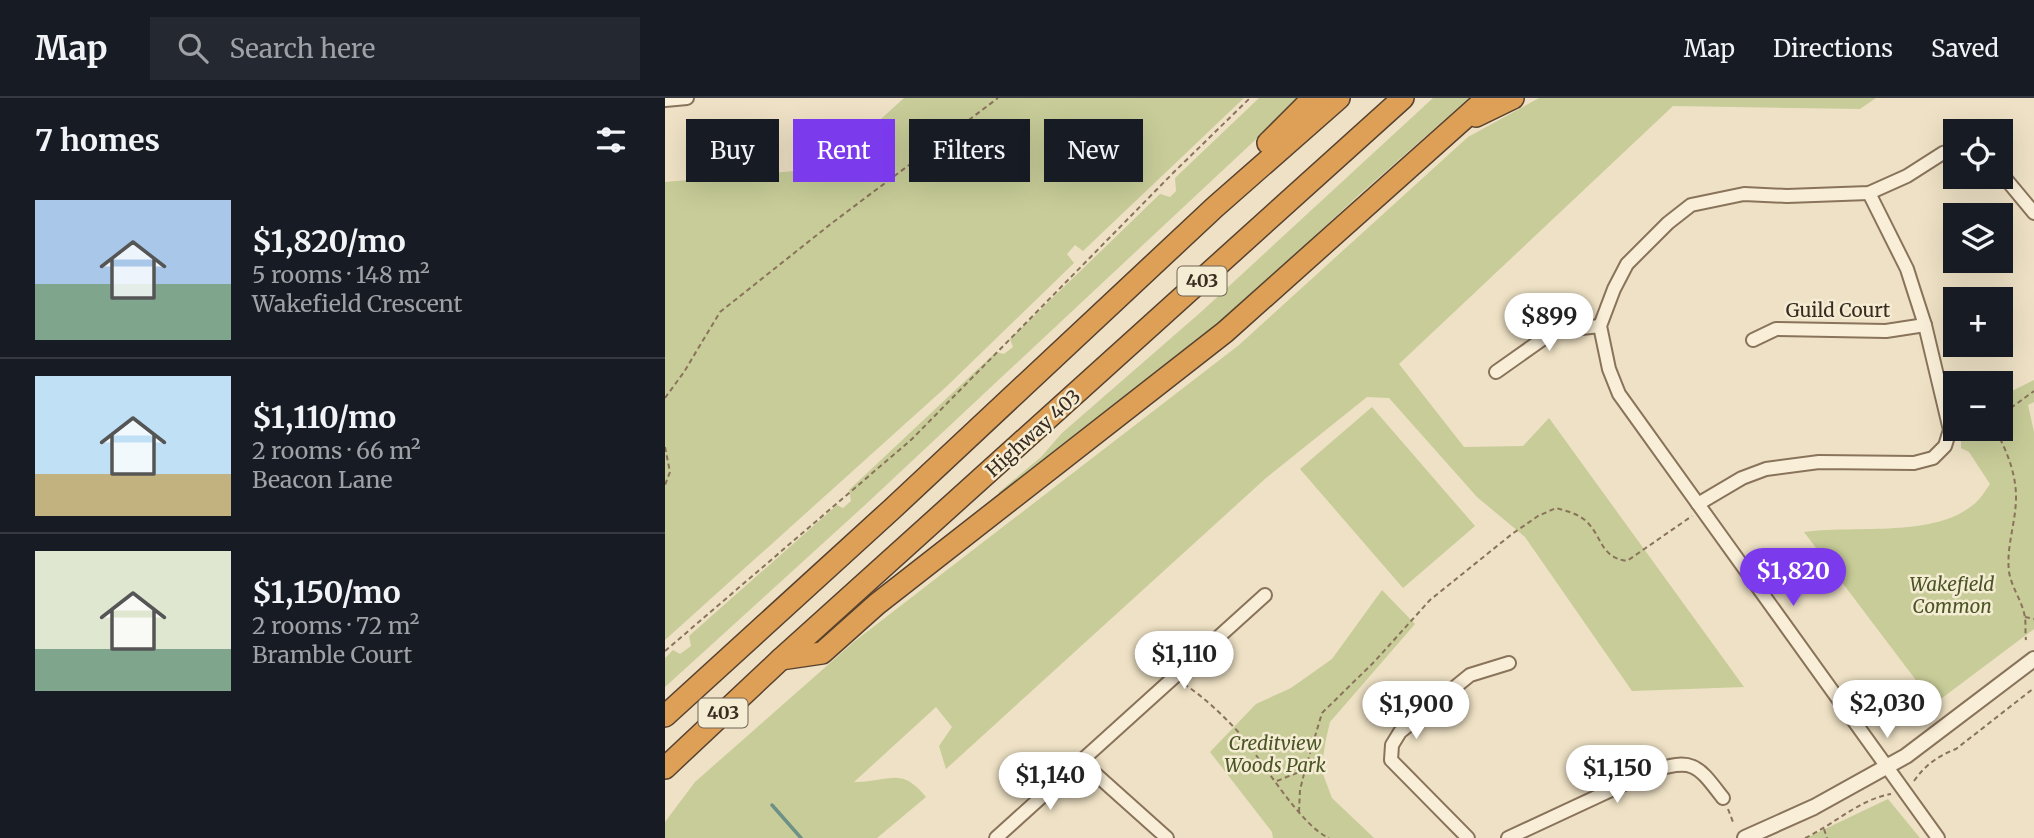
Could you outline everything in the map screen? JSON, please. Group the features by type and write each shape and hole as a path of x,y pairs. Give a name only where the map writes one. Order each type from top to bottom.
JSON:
{"highway":[{"path":"1215,207 1241,170 1313,98"},
{"name":"Highway 403","path":"665,716 891,510 1215,207 1339,98"},
{"name":"Highway 403","path":"665,768 781,659 1402,98"},
{"path":"781,659 822,653 877,604 1225,332 1487,98"},
{"path":"1461,123 1513,98"}],"street":[{"path":"665,100 687,98"},
{"path":"1938,838 1619,394 1609,369 1600,326 1627,264 1668,223 1691,205 1744,194 1787,196 1869,193 1907,176 1943,153"},
{"path":"2013,188 2034,213"},
{"path":"1869,193 1907,269 1925,325 1943,401"},
{"name":"Guild Court","path":"1753,340 1776,329 1886,331 1925,325"},
{"path":"1496,372 1554,331 1600,326"},
{"path":"1700,506 1742,478 1766,469 1819,462 1914,463 1933,458 1947,441"},
{"path":"996,838 1265,596"},
{"path":"1745,838 1814,807 1887,768 1957,719 2034,659"},
{"path":"1468,838 1391,760 1392,745 1400,732 1470,675 1509,663"},
{"path":"1081,761 1167,838"},
{"path":"1508,838 1652,771 1673,764 1686,763 1702,772 1723,798"}],"path":[{"path":"665,398 720,312 832,223 998,98"},
{"path":"665,652 912,439 1250,98"},
{"path":"2013,406 2034,391"},
{"path":"2002,441 2013,474 2016,498 2008,543 2009,570 2012,588 2025,617 2026,640"},
{"path":"665,447 670,472 665,485"},
{"path":"1299,812 1300,790 1322,713 1375,661 1430,600 1538,516 1556,508 1582,518 1589,524 1606,552 1617,559 1627,561 1700,506"},
{"path":"2025,617 2034,620"},
{"path":"1174,677 1189,687 1239,734 1299,812 1319,833 1329,838"},
{"path":"1913,783 1923,769 1956,749 2034,688"},
{"path":"1277,781 1305,770"},
{"path":"1805,838 1859,806 1877,797 1892,794"},
{"path":"1723,798 1733,822"},
{"path":"1824,829 1827,838"}],"green space":[{"path":"904,98 1244,98 1083,251 1075,245 1067,254 1074,263 946,387 665,640 665,182 779,182 779,172 793,171 793,182 895,182 895,119 881,119"},
{"path":"1259,98 1300,98 865,505 665,687 665,658 673,650 680,654 691,646 689,636 837,505 843,508 851,501 849,490 996,352 1004,354 1013,347 1010,339 1160,194 1170,197 1176,191 1175,178"},
{"path":"1433,98 1469,98 1360,194 1210,333 1004,493 998,493 1041,457 1062,433 1201,312"},
{"path":"1539,98 1876,98 1860,109 1673,106 1399,364 1464,447 1523,446 1549,418 1744,687 1632,691 1525,537 1477,497 1389,398 1367,397 1266,478 946,769 939,746 952,727 936,707 854,782 901,778 917,787 926,797 877,838 665,838 665,822 695,782 855,641 1239,345 1468,137"},
{"name":"Wakefield Common","path":"2034,380 2034,402 2028,405 2034,432 2034,629 1934,704 1804,532 1915,526 1937,522 1973,505 1990,484 1969,452 1961,448 1961,441 2013,441 2013,390"},
{"path":"1372,407 1475,526 1403,588 1300,469"},
{"name":"Creditview Woods Park","path":"1382,590 1415,624 1330,722 1321,769 1332,798 1374,838 1273,838 1272,832 1210,752 1256,704 1291,688 1332,659"},
{"path":"1888,799 1920,838 1806,838"}],"waterway":[{"path":"772,805 801,838"}]}
